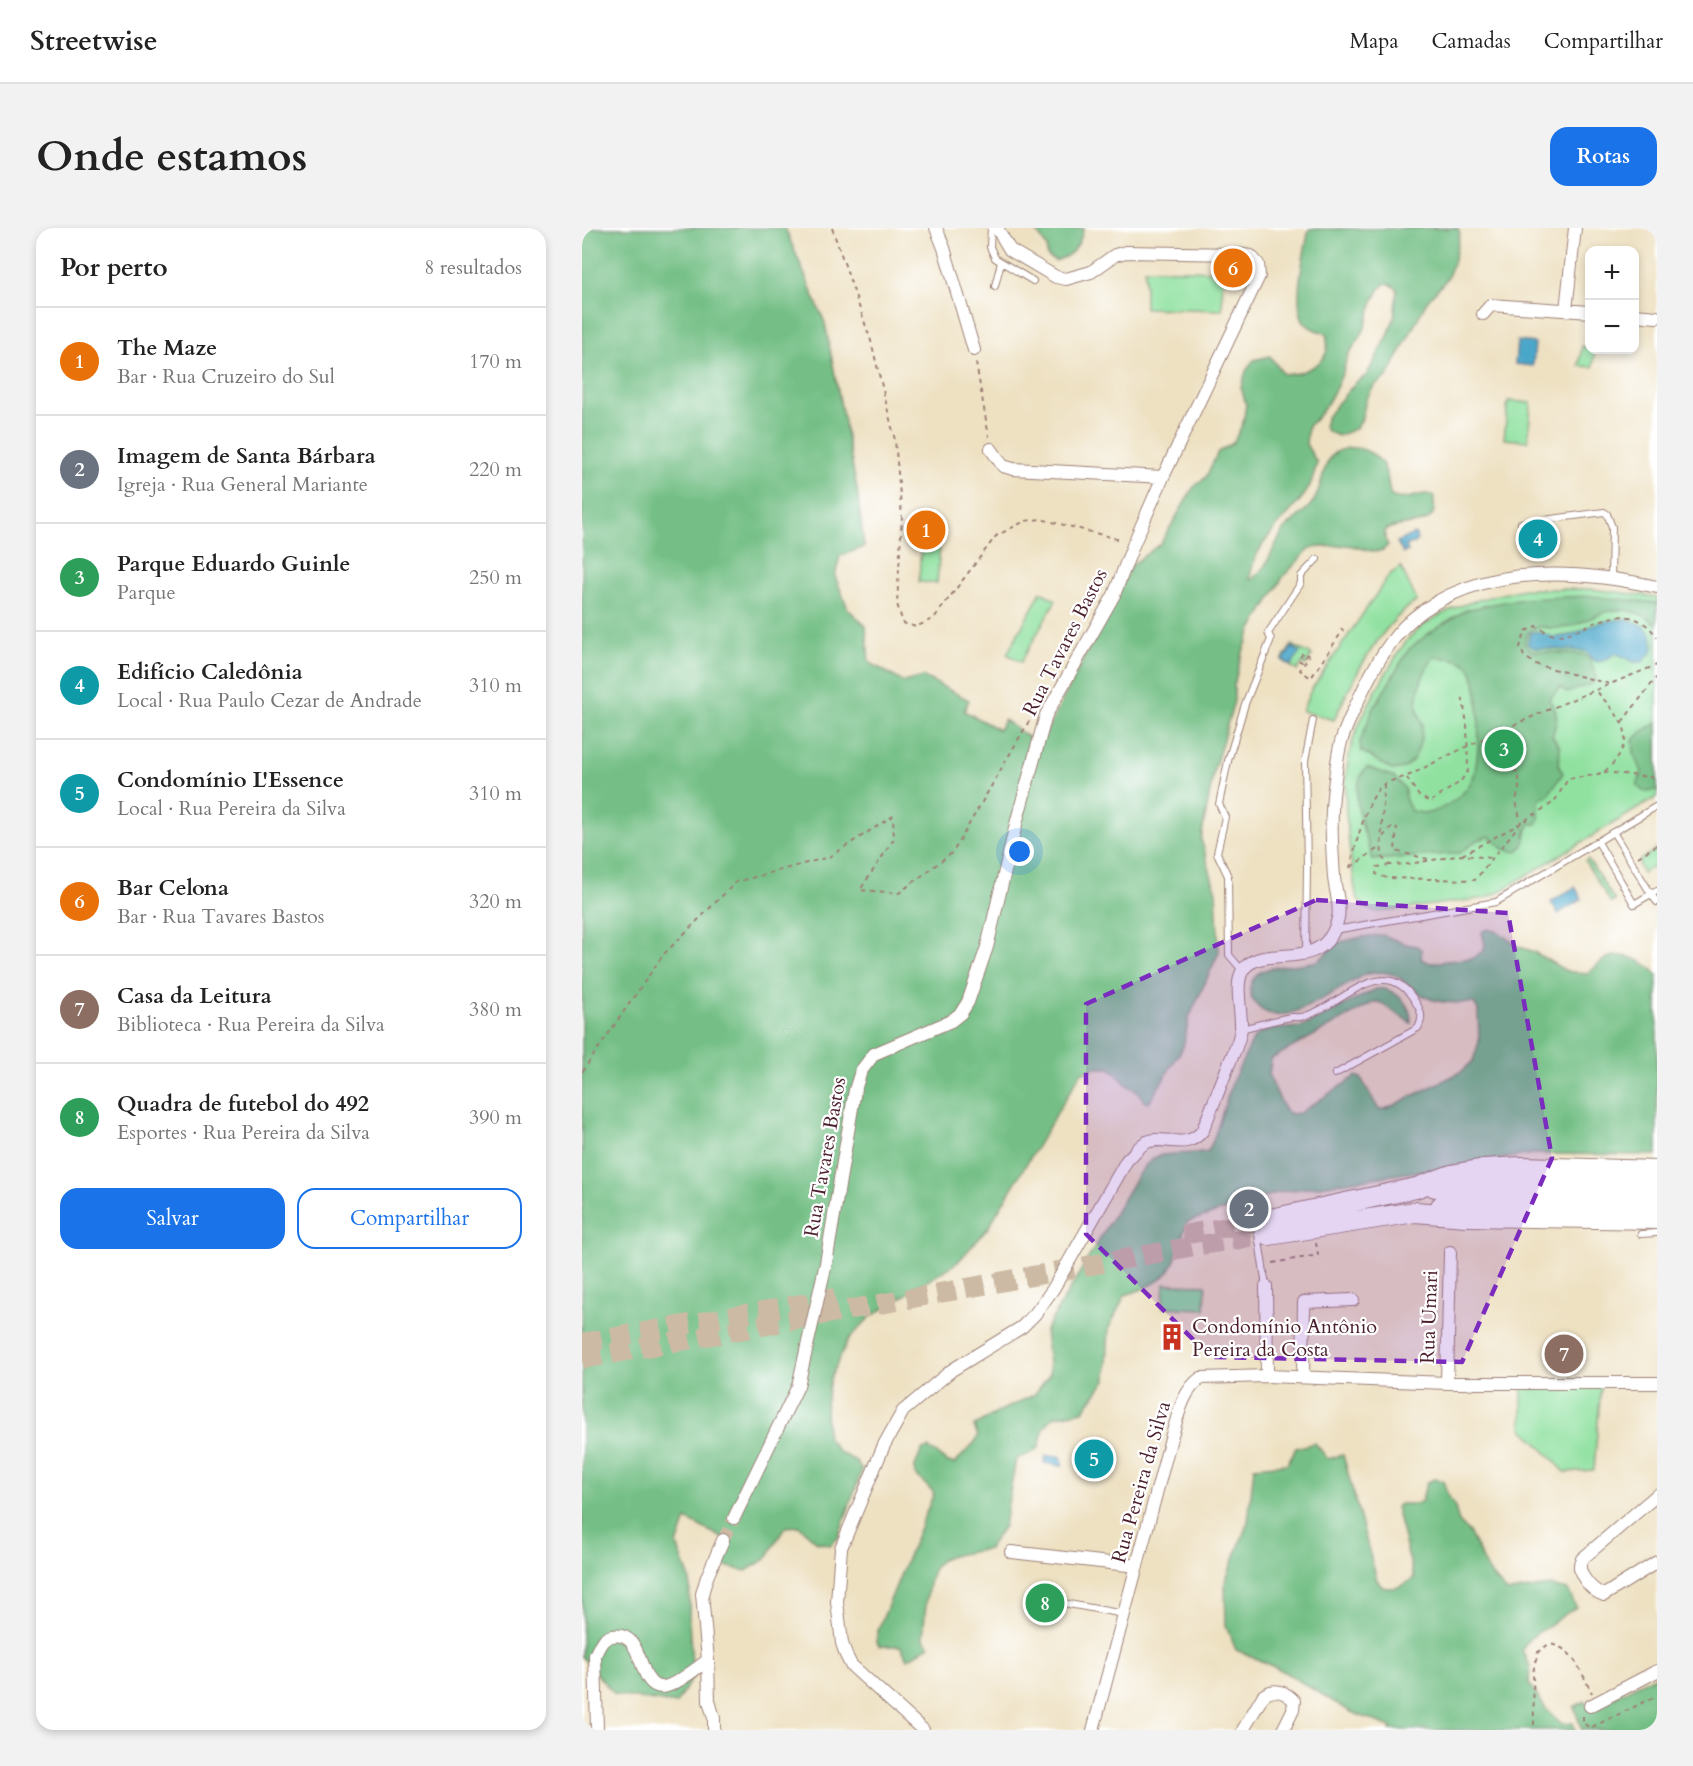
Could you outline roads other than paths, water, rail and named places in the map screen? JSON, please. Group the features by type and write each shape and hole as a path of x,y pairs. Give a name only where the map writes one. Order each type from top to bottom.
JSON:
{"main road":[{"path":"1263,1221 1416,1188 1451,1175 1484,1169 1521,1167 1657,1171"},
{"path":"1416,1188 1544,1194 1657,1204"},
{"path":"1263,1221 1415,1212 1472,1201 1544,1194 1657,1189"},
{"path":"1415,1212 1466,1216 1657,1219"}],"street":[{"path":"936,228 974,350"},
{"path":"1566,310 1575,228"},
{"name":"Rua Tavares Bastos","path":"734,1518 798,1386 826,1263 855,1090 861,1071 874,1054 951,1021 961,1013 968,1002 987,946 1017,820 1046,716 1114,595 1163,477 1259,276 1258,264 1251,256 1119,253 1091,272 1066,279 1056,277 1010,250 996,229"},
{"path":"1483,315 1491,305 1585,312"},
{"path":"1639,315 1657,317"},
{"path":"991,449 1003,465 1013,469 1163,477"},
{"path":"923,1730 851,1665 842,1643 837,1602 840,1548 884,1445 903,1411 952,1370 1022,1327 1035,1314 1053,1289 1127,1160 1145,1143 1188,1141 1203,1130 1241,1029 1239,981 1242,970 1257,959 1306,954 1324,944 1334,930 1339,916 1334,879 1332,817 1341,742 1367,681 1390,642 1410,621 1434,604 1471,587 1519,576 1568,575 1611,578 1657,587"},
{"name":"Rua Umari","path":"1447,1383 1450,1252"},
{"path":"1266,1286 1267,1376"},
{"path":"1303,1377 1304,1302 1307,1300 1353,1300"},
{"name":"Rua Pereira da Silva","path":"1093,1730 1171,1438 1186,1394 1193,1383 1201,1378 1267,1376 1447,1383 1657,1383"},
{"path":"1657,1495 1579,1564 1580,1570 1594,1591 1604,1595 1657,1562"},
{"path":"714,1730 702,1594 706,1576 723,1540"},
{"path":"1011,1552 1137,1566"},
{"path":"597,1730 595,1655 600,1644 609,1636 621,1635 630,1639 651,1684 659,1688 669,1686 708,1660"},
{"path":"1592,1701 1657,1671"},
{"path":"1244,1730 1263,1696 1276,1690 1288,1694 1294,1701 1293,1710 1283,1730"}],"lane":[{"path":"996,229 990,238 992,253 1001,262 1033,280"},
{"path":"995,286 1001,262"},
{"path":"1521,523 1604,512 1612,527 1611,578"},
{"path":"1242,970 1229,955 1228,876 1217,853 1225,817 1220,804 1228,761 1245,704 1271,639 1268,633 1301,583 1301,576 1317,559"},
{"path":"1306,954 1305,761 1313,720"},
{"path":"1334,930 1496,902 1657,806"},
{"path":"1613,832 1654,893 1657,902"},
{"path":"1598,842 1634,904 1654,893"},
{"path":"1241,1029 1291,1017 1305,1016 1365,984 1379,980 1392,981 1402,986 1410,993 1422,1015 1418,1028 1335,1074"},
{"path":"1263,1221 1266,1286"},
{"path":"1641,1234 1657,1233"},
{"path":"1063,1603 1125,1614"}],"water":[{"path":"1517,341 1535,343 1533,366 1515,364"},
{"path":"1413,534 1416,535 1417,541 1406,546 1408,551 1403,553 1397,542"},
{"path":"1626,619 1643,626 1652,639 1652,652 1642,662 1634,662 1616,653 1598,662 1585,651 1534,648 1527,644 1530,633 1540,632 1553,637 1562,637 1601,622"},
{"path":"1292,647 1300,652 1291,666 1283,660"},
{"path":"1575,887 1582,899 1558,914 1551,902"},
{"path":"1046,1456 1059,1456 1062,1458 1062,1466 1044,1463"}],"tunnel":[{"path":"1183,1235 1266,1220"},
{"path":"582,1359 1200,1245 1269,1235"},
{"path":"582,1343 835,1298"},
{"path":"723,1540 734,1518"}],"place":[{"name":"Bar Celona","path":"1233,268"},
{"name":"The Maze","path":"926,530"},
{"name":"Edifício Caledônia","path":"1538,539"},
{"name":"Parque Eduardo Guinle","path":"1504,749"},
{"name":"Imagem de Santa Bárbara","path":"1249,1209"},
{"name":"Condomínio Antônio Pereira da Costa","path":"1172,1337"},
{"name":"Casa da Leitura","path":"1564,1354"},
{"name":"Condomínio L'Essence","path":"1094,1459"},
{"name":"Quadra de futebol do 492","path":"1045,1603"}]}
